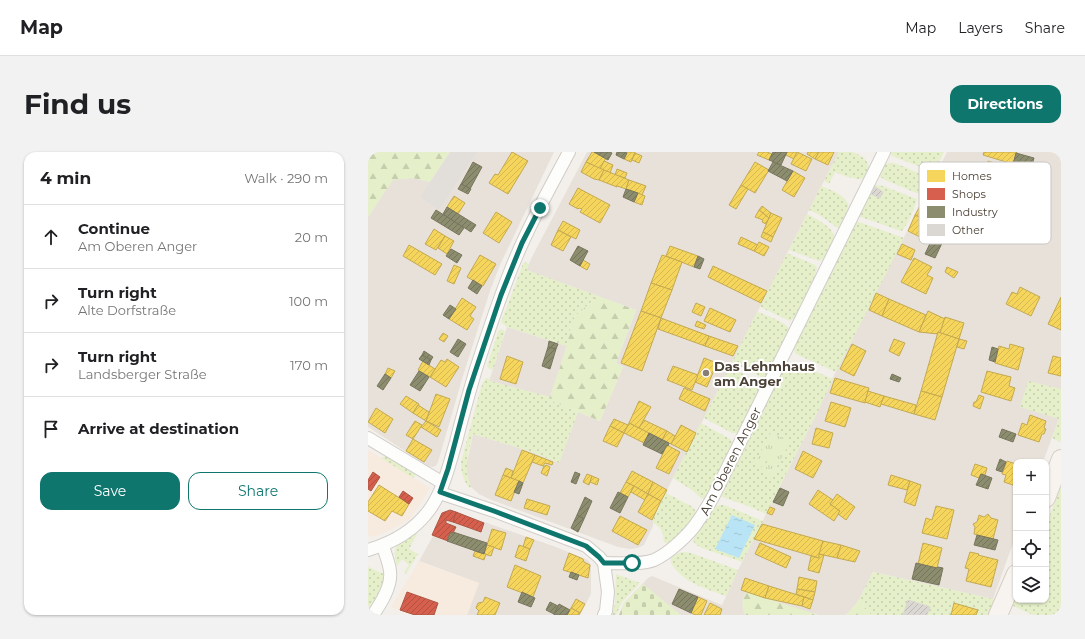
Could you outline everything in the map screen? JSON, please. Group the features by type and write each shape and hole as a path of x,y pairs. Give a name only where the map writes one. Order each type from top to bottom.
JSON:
{"main road":[{"path":"1047,495 1061,459"},
{"path":"998,615 1013,581"}],"street":[{"path":"368,550 383,546 410,530 421,520 430,508 441,488 448,469 469,390 501,295 522,243 569,152"},
{"name":"Am Oberen Anger","path":"604,563 654,560 668,551 688,534 698,522 713,497 884,152"},
{"path":"368,438 441,488 494,511 586,546 604,563 608,592 606,611 604,615"},
{"path":"373,615 386,594 389,585 390,572 383,546"}],"shaded area":[{"path":"450,152 554,152 500,265 490,291 463,376 438,462 436,466 432,467 428,466 368,427 368,217 393,179 413,178 430,182"},
{"path":"450,152 477,152 439,210 420,197"},
{"path":"587,152 839,152 673,478 653,519 653,526 644,545 638,548 630,549 618,547 489,499 479,494 471,487 467,476 467,462 473,434 526,450 559,463 578,412 600,421 623,367 616,363 636,310 526,270"},
{"path":"947,152 1061,152 1061,413 1044,459 1013,459 1013,543 993,599 873,572 859,600 845,615 819,615 812,613 743,608 745,615 619,615 624,603 648,578 652,576 722,605 819,409 826,391 919,207 919,244 1051,244 1051,162 942,162"},
{"path":"507,327 567,346 550,397 489,381"},
{"path":"368,450 430,488 410,519 396,527 372,537 368,535"},
{"path":"450,510 556,547 588,560 591,565 591,594 580,615 467,615 479,583 419,561 433,536 432,535 442,513"},
{"path":"419,561 479,583 467,615 411,615 391,607"}],"green space":[{"path":"368,152 450,152 430,182 413,178 393,180 368,217"},
{"path":"839,152 852,152 863,157 868,163 869,167 866,176 861,179 856,179 835,172 829,184 824,181"},
{"path":"890,152 944,152 939,162 919,162 919,166 892,156"},
{"path":"887,163 900,165 919,173 919,194 879,176 880,170"},
{"path":"821,186 840,195 847,202 849,207 848,212 839,229 818,214 809,210"},
{"path":"872,186 883,186 917,199 908,222 901,231 858,216"},
{"path":"807,214 828,227 833,234 834,240 828,254 824,259 819,261 789,250"},
{"path":"856,222 904,238 836,372 796,354 793,348"},
{"path":"787,253 815,265 817,268 814,279 795,317 790,321 760,307"},
{"path":"525,262 529,264 527,270 598,296 572,319 567,346 507,327 501,322"},
{"path":"598,296 636,310 616,363 623,367 600,421 554,402 550,397 567,346 572,319"},
{"path":"757,312 779,321 789,329 765,378 732,362"},
{"path":"500,329 505,331 493,370 487,366"},
{"path":"795,363 833,379 766,514 725,498 720,494 782,369 787,364"},
{"path":"730,367 753,379 759,388 758,394 739,432 737,433 732,433 704,418"},
{"path":"486,378 490,379 490,381 550,397 554,402 578,412 559,463 526,450 473,434 467,461 471,487 469,488 463,476 461,462 480,391"},
{"path":"1028,381 1061,389 1060,442 1052,438 1059,419 1020,407"},
{"path":"701,423 733,442 733,445 706,498 704,499 673,478"},
{"path":"771,432 790,442 772,476 764,472 770,460 767,459 763,467 755,463"},
{"path":"386,456 415,473 415,476 413,478 381,458"},
{"path":"1061,486 1061,615 1033,615 1011,605 1013,601 1013,603 1049,603 1049,517"},
{"path":"666,493 693,507 696,513 694,520 670,544 664,542 662,531 653,523 653,519"},
{"path":"724,505 763,521 742,562 702,548 695,544 693,540 712,509 716,506"},
{"path":"414,533 417,534 409,549 418,554 406,574 404,572 409,565 402,559 397,566 395,553 397,546"},
{"path":"682,552 691,553 738,570 726,596 693,583 676,570 671,563 671,558 672,556"},
{"path":"368,567 384,574 382,584 375,601 368,608"},
{"path":"873,572 996,600 991,615 871,615 859,600"},
{"path":"616,574 640,583 622,602 616,615 612,615 615,604"},
{"path":"643,584 681,615 619,615 624,603"},
{"path":"746,592 819,615 745,615 742,603"},
{"path":"859,600 871,615 845,615 848,613"}],"water":[{"path":"732,515 755,525 739,558 715,549"}],"building: Homes":[{"path":"512,152 528,161 508,194 489,183 495,174 498,175"},
{"path":"592,152 606,158 600,169 586,162"},
{"path":"627,152 635,152 631,162 624,159"},
{"path":"759,152 767,152 772,154 769,160 757,155"},
{"path":"787,152 797,152 794,159 786,155"},
{"path":"797,152 812,159 806,171 791,164"},
{"path":"808,152 819,152 815,159 807,154"},
{"path":"819,152 834,152 828,165 815,159"},
{"path":"984,152 1017,152 1014,162 1006,162 983,155"},
{"path":"635,153 642,156 639,163 632,160"},
{"path":"604,161 613,165 610,173 600,169"},
{"path":"586,162 604,170 599,180 581,172"},
{"path":"755,162 769,170 755,193 741,185"},
{"path":"617,169 627,173 625,178 615,175"},
{"path":"604,170 629,180 626,189 599,180"},
{"path":"793,171 805,178 794,197 782,190"},
{"path":"629,180 646,186 642,195 626,189"},
{"path":"741,185 748,189 736,209 729,205"},
{"path":"578,188 610,205 600,223 580,212 582,209 578,209 569,204"},
{"path":"638,193 645,196 642,205 634,202"},
{"path":"454,196 465,203 458,214 447,207"},
{"path":"762,206 771,213 769,218 759,210"},
{"path":"919,208 919,217 915,215"},
{"path":"759,210 769,218 766,224 762,222 763,220 755,217"},
{"path":"496,212 512,222 499,243 483,233"},
{"path":"771,213 782,218 773,237 763,232"},
{"path":"915,215 919,217 919,236 908,231"},
{"path":"563,221 580,230 576,239 558,230"},
{"path":"434,229 445,236 436,250 425,244"},
{"path":"558,230 571,237 563,251 551,245"},
{"path":"763,232 773,237 771,242 761,237"},
{"path":"445,236 454,241 447,254 438,248"},
{"path":"741,237 758,245 754,251 738,244"},
{"path":"759,242 769,247 764,256 754,251"},
{"path":"902,244 915,250 911,260 897,254"},
{"path":"409,245 442,264 435,275 403,256"},
{"path":"670,246 698,256 694,267 666,256"},
{"path":"480,255 496,264 483,286 467,277"},
{"path":"662,255 682,262 672,290 651,283"},
{"path":"914,258 932,267 927,275 933,278 926,294 901,282"},
{"path":"583,260 590,264 587,270 580,266"},
{"path":"454,265 461,268 454,284 447,281"},
{"path":"713,266 767,291 761,303 708,277"},
{"path":"947,267 958,272 954,278 945,272"},
{"path":"651,283 672,290 661,318 641,311"},
{"path":"1020,287 1040,297 1031,316 1006,304 1012,292 1017,294"},
{"path":"876,293 889,299 882,316 869,310"},
{"path":"1061,297 1061,330 1048,324"},
{"path":"462,298 476,307 470,316 474,319 467,330 449,319"},
{"path":"889,299 926,315 919,332 882,316"},
{"path":"696,303 705,307 701,316 692,312"},
{"path":"710,308 736,320 730,332 704,321"},
{"path":"641,311 661,318 642,371 621,363"},
{"path":"928,311 945,319 940,333 938,332 938,334 919,332"},
{"path":"945,317 964,323 959,339 940,333"},
{"path":"661,318 709,336 705,346 658,329"},
{"path":"697,321 706,325 704,329 695,326"},
{"path":"938,332 959,339 942,397 921,391"},
{"path":"443,333 448,336 444,342 439,339"},
{"path":"709,336 738,346 733,356 705,346"},
{"path":"894,339 905,343 899,356 889,351"},
{"path":"959,339 967,341 964,349 957,347"},
{"path":"852,344 866,351 854,376 840,369"},
{"path":"1010,344 1024,348 1018,370 995,363 999,346 1009,349"},
{"path":"507,356 523,362 516,384 500,379"},
{"path":"1053,356 1061,358 1061,376 1048,373"},
{"path":"704,358 717,363 707,387 695,382"},
{"path":"447,359 459,367 446,387 430,377 441,360 445,362"},
{"path":"423,361 435,369 430,377 418,370"},
{"path":"673,366 698,375 692,390 667,380"},
{"path":"388,368 395,371 391,378 385,374"},
{"path":"987,371 1011,377 1009,386 1015,388 1011,401 981,392"},
{"path":"835,378 869,388 865,403 830,393"},
{"path":"684,388 710,399 705,411 679,399"},
{"path":"868,391 884,396 880,407 865,402"},
{"path":"921,391 942,397 935,420 914,414"},
{"path":"436,394 450,399 439,427 426,421"},
{"path":"979,395 984,397 980,409 973,406"},
{"path":"406,396 419,404 413,413 400,404"},
{"path":"884,396 916,405 914,414 881,404"},
{"path":"639,401 651,407 639,428 629,423"},
{"path":"831,402 851,408 845,427 825,421"},
{"path":"418,405 429,412 426,421 413,413"},
{"path":"376,408 393,419 385,433 368,422"},
{"path":"1030,415 1046,421 1044,428 1046,429 1039,442 1018,435 1022,423 1027,425"},
{"path":"614,419 628,425 624,433 610,426"},
{"path":"644,420 667,431 662,440 639,428"},
{"path":"415,421 422,425 413,439 406,435"},
{"path":"426,421 441,430 437,437 421,427"},
{"path":"629,423 649,433 644,443 624,433"},
{"path":"681,425 696,433 687,452 671,444"},
{"path":"610,426 624,433 617,447 603,441"},
{"path":"816,428 833,433 829,448 812,444"},
{"path":"667,431 675,436 671,444 662,440"},
{"path":"413,439 432,450 424,462 406,451"},
{"path":"667,445 680,452 669,474 656,468"},
{"path":"522,450 535,455 523,483 511,478"},
{"path":"803,451 822,461 813,478 795,469"},
{"path":"535,455 553,462 552,465 545,463 543,466 532,462"},
{"path":"1007,461 1013,463 1013,485 1004,482 1006,475 1002,474"},
{"path":"975,464 987,468 985,475 981,474 979,478 971,475"},
{"path":"546,465 550,467 547,476 541,473"},
{"path":"506,468 513,471 511,478 503,475"},
{"path":"632,471 653,482 648,494 626,482"},
{"path":"587,474 592,476 589,485 583,482"},
{"path":"503,475 519,481 511,501 495,495"},
{"path":"891,475 910,481 907,490 888,485"},
{"path":"592,476 599,479 597,485 590,482"},
{"path":"910,481 921,485 915,506 904,502"},
{"path":"626,482 634,486 628,497 620,493"},
{"path":"653,482 667,490 661,501 648,494"},
{"path":"379,485 409,504 402,516 392,511 385,521 368,511 368,502"},
{"path":"634,486 648,494 645,500 631,492"},
{"path":"818,490 833,500 830,504 840,511 834,521 809,504"},
{"path":"648,494 661,501 652,520 638,512"},
{"path":"837,494 855,507 846,520 838,514 840,511 830,504"},
{"path":"527,499 550,506 547,515 524,508"},
{"path":"936,506 954,510 947,539 922,533 926,518 932,520"},
{"path":"770,507 775,509 772,515 767,513"},
{"path":"988,514 991,518 998,520 993,539 974,534 975,527 973,524 977,522 979,515 984,517"},
{"path":"620,516 647,530 638,545 612,531"},
{"path":"762,524 823,541 819,558 754,539"},
{"path":"492,529 506,533 501,550 487,545"},
{"path":"526,537 534,540 530,549 523,547"},
{"path":"823,541 841,545 837,558 819,554"},
{"path":"760,543 791,557 786,568 755,554"},
{"path":"923,543 942,548 937,568 918,564"},
{"path":"487,545 494,547 491,556 484,554"},
{"path":"519,545 530,549 526,561 515,557"},
{"path":"841,545 860,551 855,562 837,558"},
{"path":"475,551 486,554 484,560 473,556"},
{"path":"970,552 998,560 991,587 966,581 969,569 965,568"},
{"path":"569,553 583,559 584,562 590,565 588,578 563,570"},
{"path":"819,554 824,555 819,573 808,570 811,556 819,558"},
{"path":"515,565 541,576 533,597 507,587"},
{"path":"799,577 817,581 815,592 797,589"},
{"path":"745,578 769,586 765,598 741,590"},
{"path":"769,586 804,597 802,606 765,598"},
{"path":"797,589 815,592 813,600 796,594"},
{"path":"485,597 500,603 495,615 477,615 479,611 476,608 478,603 483,602"},
{"path":"698,597 707,601 701,615 691,613"},
{"path":"804,597 813,600 810,609 802,606"},
{"path":"576,599 585,604 580,613 571,608"},
{"path":"710,603 722,609 720,615 704,615"},
{"path":"954,603 978,610 976,615 951,615"},
{"path":"571,608 580,613 579,615 567,615"}],"building: Shops":[{"path":"373,472 380,477 371,491 368,489 368,480"},
{"path":"403,491 413,498 409,504 399,497"},
{"path":"450,510 456,512 453,522 446,520 446,523 456,527 453,533 450,533 448,541 432,535 442,513"},
{"path":"456,512 484,523 481,532 453,522"},
{"path":"407,592 438,603 434,615 415,615 400,610"}],"building: Industry":[{"path":"594,152 610,152 612,153 608,160"},
{"path":"617,152 627,153 624,159 616,155"},
{"path":"773,152 787,152 781,165 769,160"},
{"path":"1016,153 1034,158 1033,162 1014,162"},
{"path":"473,162 482,167 470,189 461,184"},
{"path":"773,162 793,171 787,181 768,171"},
{"path":"461,184 471,189 468,194 458,189"},
{"path":"626,189 638,193 634,202 623,197"},
{"path":"447,207 476,225 471,232 443,214"},
{"path":"436,210 464,228 459,235 431,218"},
{"path":"930,244 942,244 935,258 925,254"},
{"path":"578,246 588,251 580,266 570,260"},
{"path":"451,249 462,255 457,263 446,256"},
{"path":"698,256 704,259 700,269 694,267"},
{"path":"473,280 482,286 477,294 468,288"},
{"path":"450,305 456,309 449,319 443,315"},
{"path":"458,339 466,344 458,357 450,352"},
{"path":"549,341 558,344 556,349 548,347"},
{"path":"548,347 556,349 550,369 542,366"},
{"path":"992,347 998,349 995,362 989,360"},
{"path":"424,351 433,357 431,360 422,355"},
{"path":"422,355 431,360 429,365 419,359"},
{"path":"419,371 429,377 420,391 410,385"},
{"path":"385,374 391,378 383,390 377,386"},
{"path":"892,374 901,378 899,382 890,379"},
{"path":"1002,429 1016,434 1013,442 999,437"},
{"path":"649,433 669,443 662,454 643,445"},
{"path":"1000,459 1006,462 1002,472 996,470"},
{"path":"575,472 580,474 576,484 571,482"},
{"path":"981,474 992,478 988,489 976,485"},
{"path":"519,481 523,483 519,494 514,492"},
{"path":"780,488 789,492 783,506 773,502"},
{"path":"618,492 628,497 620,513 610,508"},
{"path":"585,497 592,501 584,519 577,515"},
{"path":"577,515 584,519 578,532 571,528"},
{"path":"453,532 487,543 484,554 447,541 450,533"},
{"path":"977,535 998,540 995,550 974,545"},
{"path":"916,563 943,568 939,585 912,579"},
{"path":"571,572 579,575 577,580 569,577"},
{"path":"679,589 698,597 691,613 672,604"},
{"path":"522,592 535,598 531,607 518,602"},
{"path":"550,602 558,606 554,614 546,610"},
{"path":"559,604 570,610 567,615 554,615"}],"building: Other":[{"path":"875,187 883,192 880,198 871,194"},
{"path":"908,600 930,607 927,615 903,615"}],"place":[{"name":"Das Lehmhaus am Anger","path":"706,373"}],"route":[{"path":"540,208 522,243 501,295 469,390 448,469 440,492 586,546 604,563 632,563"}]}
